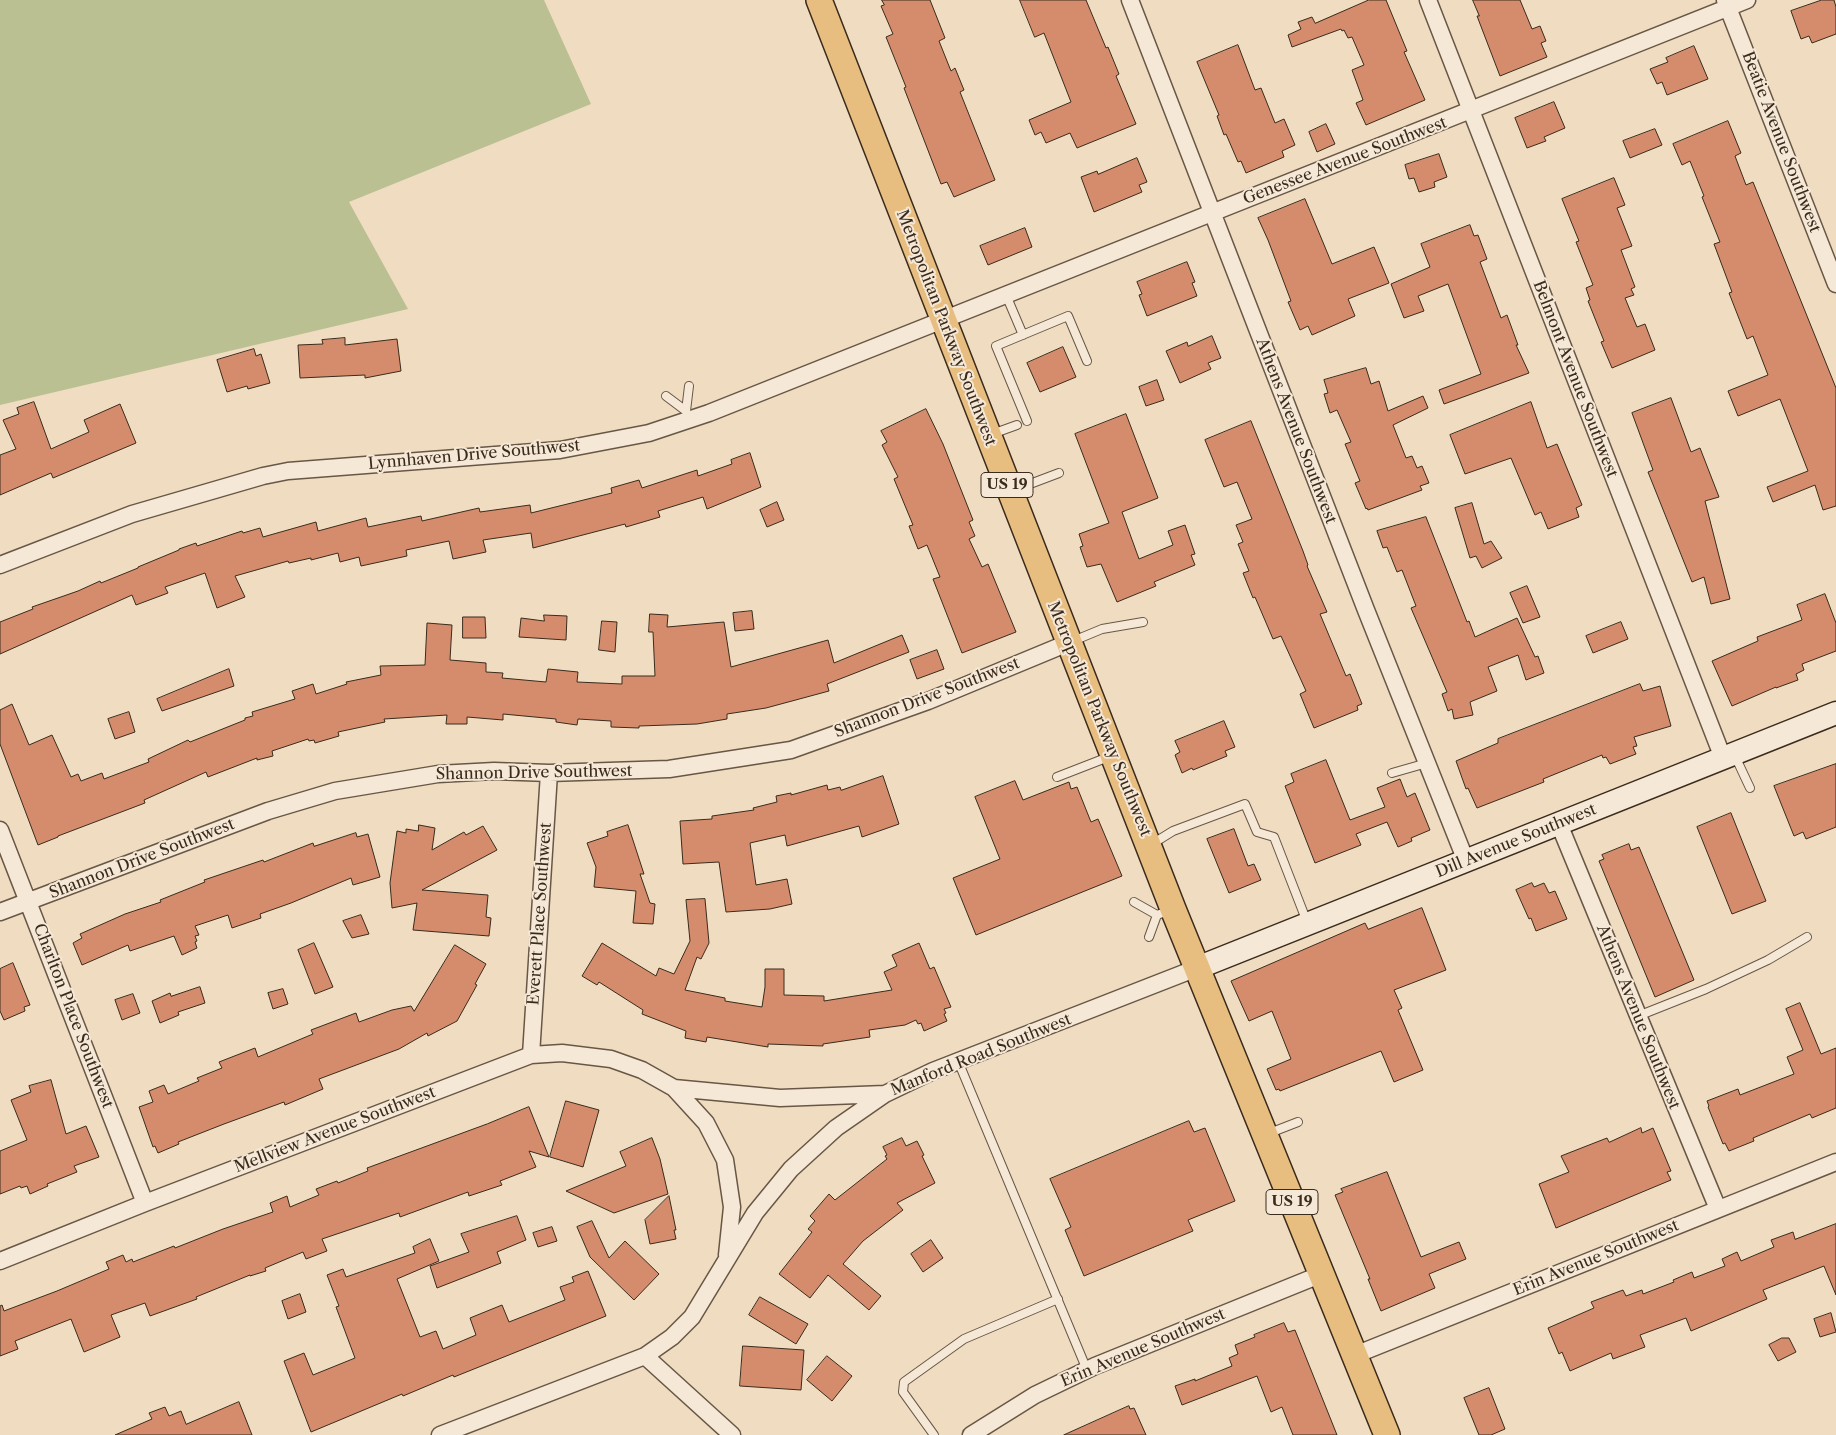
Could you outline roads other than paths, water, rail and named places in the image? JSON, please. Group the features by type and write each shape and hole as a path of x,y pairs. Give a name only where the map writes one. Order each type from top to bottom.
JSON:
{"main road":[{"name":"Metropolitan Parkway Southwest","path":"819,0 1148,846 1165,912 1197,968 1388,1435"},
{"name":"Dill Avenue Southwest","path":"1197,968 1836,713"}],"street":[{"name":"Athens Avenue Southwest","path":"1130,0 1366,610 1466,861"},
{"name":"Belmont Avenue Southwest","path":"1428,0 1728,756"},
{"name":"Genessee Avenue Southwest","path":"942,320 1471,111 1727,4 1747,0"},
{"name":"Beatie Avenue Southwest","path":"1727,4 1836,284"},
{"name":"Lynnhaven Drive Southwest","path":"0,565 132,514 263,476 288,471 560,450 648,433 688,415 942,320"},
{"name":"Shannon Drive Southwest","path":"0,912 268,811 335,791 438,774 494,770 549,773 669,770 790,750 928,701 1068,643"},
{"name":"Everett Place Southwest","path":"531,1056 549,773"},
{"name":"Athens Avenue Southwest","path":"1559,824 1718,1209"},
{"name":"Charlton Place Southwest","path":"0,830 146,1203"},
{"name":"Manford Road Southwest","path":"440,1435 645,1356 672,1337 692,1317 755,1213 791,1169 836,1128 885,1094 933,1071 1197,968"},
{"name":"Mellview Avenue Southwest","path":"0,1261 146,1203 531,1056 562,1053 610,1059 642,1070 674,1088 706,1123 725,1160 732,1207 727,1260"},
{"name":"Mellview Avenue Southwest","path":"674,1088 780,1098 885,1094"},
{"name":"Erin Avenue Southwest","path":"1355,1355 1836,1162"},
{"name":"Erin Avenue Southwest","path":"971,1435 1035,1394 1087,1370 1322,1274"},
{"path":"645,1356 732,1435"}],"lane":[{"path":"1006,295 1023,335"},
{"path":"1027,421 996,346 1068,316 1087,361"},
{"path":"688,415 689,386"},
{"path":"666,396 688,415"},
{"path":"988,436 1017,425"},
{"path":"1009,492 1059,473"},
{"path":"1068,643 1102,629 1143,622"},
{"path":"1057,777 1113,756"},
{"path":"1728,756 1750,788"},
{"path":"1392,773 1427,763"},
{"path":"1148,846 1173,831 1245,804 1257,832 1274,837 1308,924"},
{"path":"1134,902 1165,912 1148,937"},
{"path":"1638,1016 1706,989 1768,960 1807,938"},
{"path":"958,1062 1087,1370"},
{"path":"1265,1134 1298,1122"},
{"path":"934,1435 903,1392 904,1382 964,1338 1058,1299"}]}
